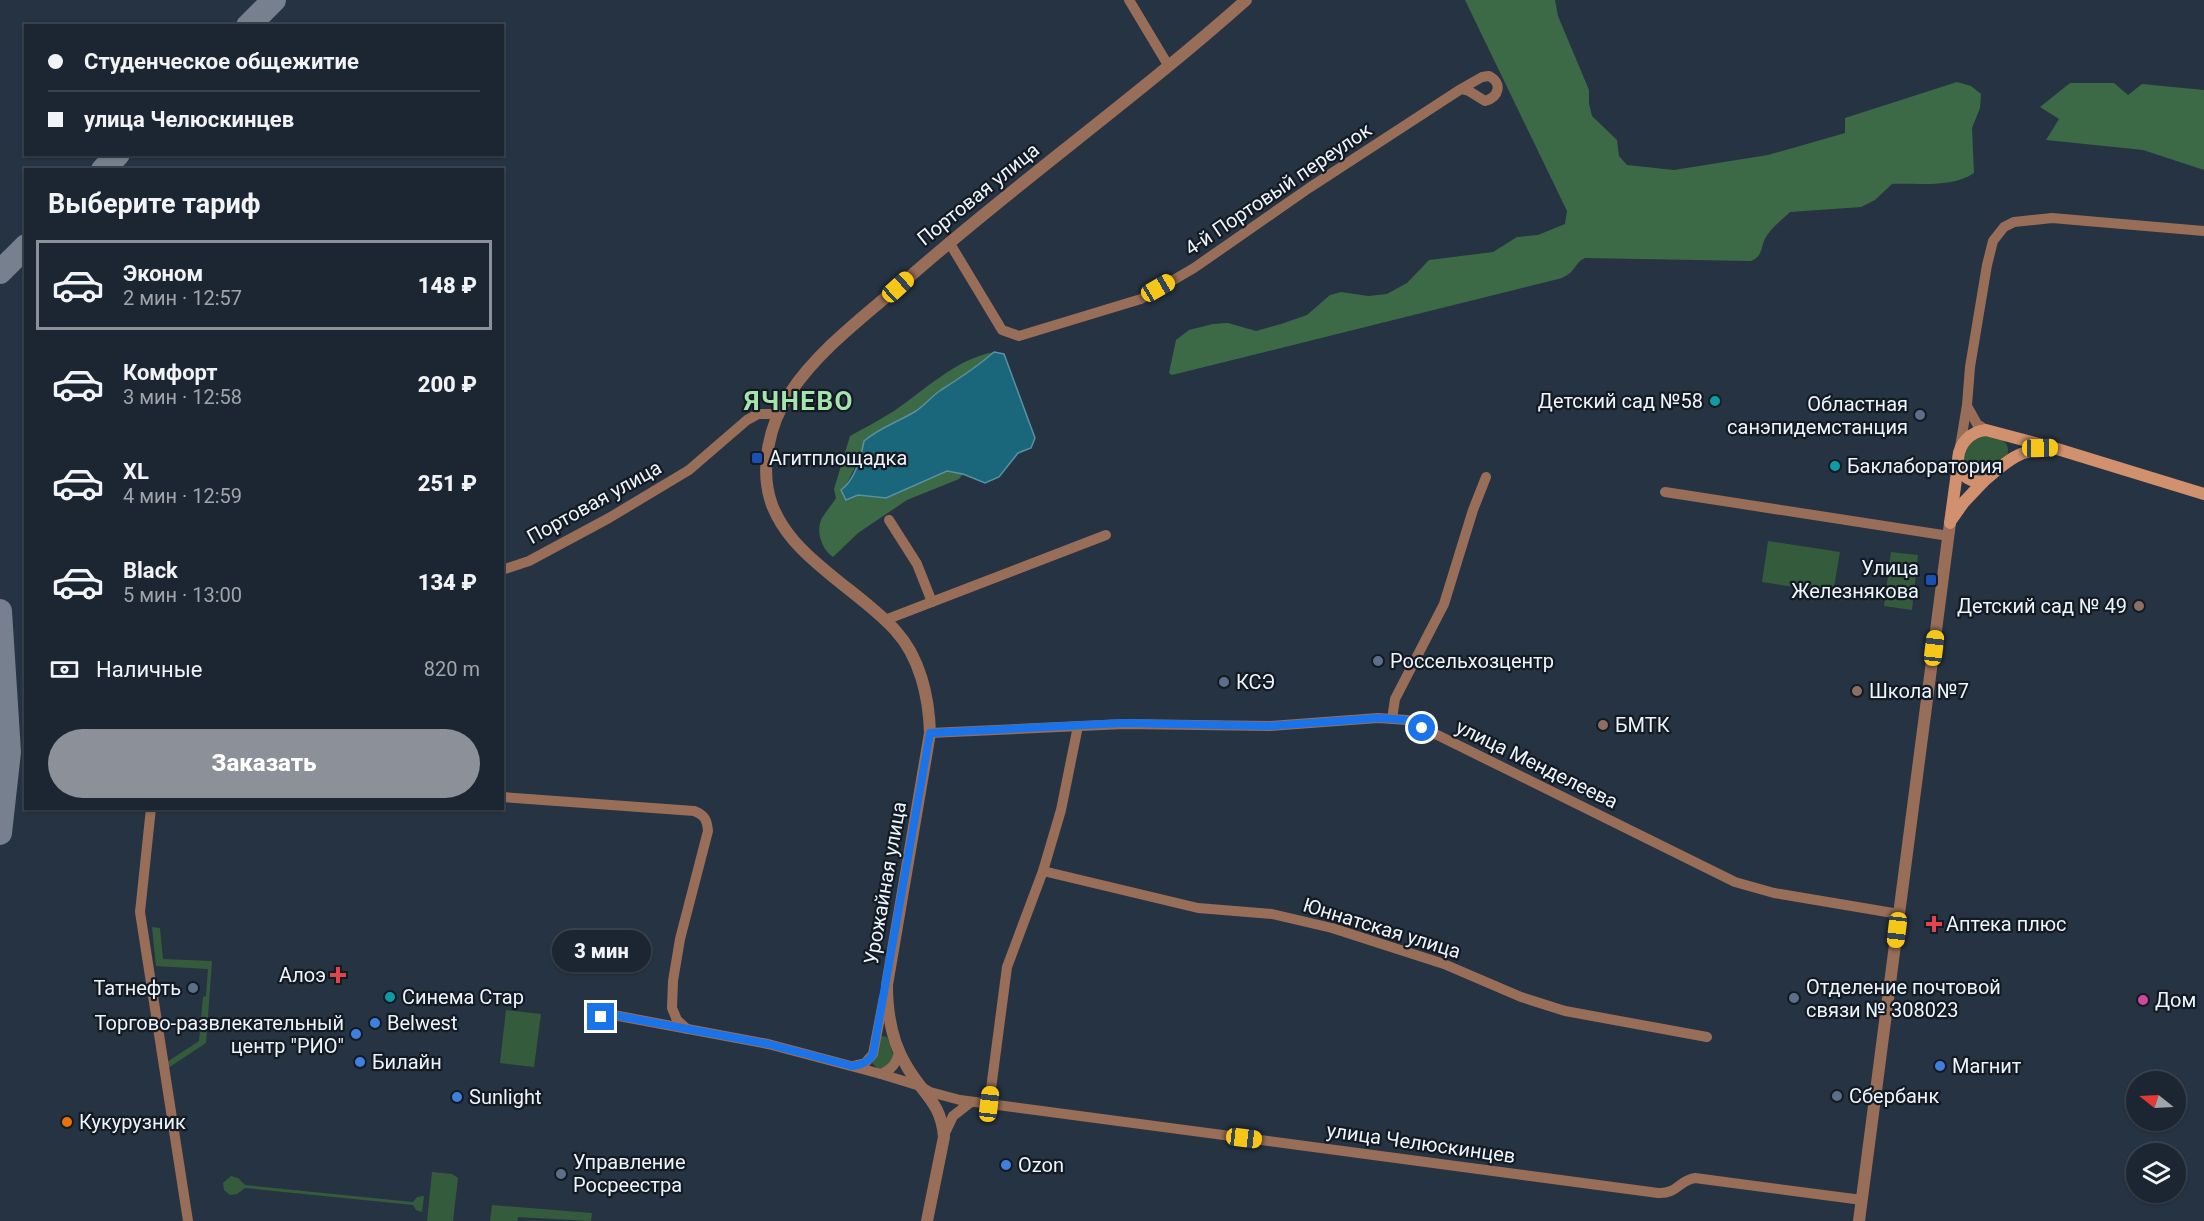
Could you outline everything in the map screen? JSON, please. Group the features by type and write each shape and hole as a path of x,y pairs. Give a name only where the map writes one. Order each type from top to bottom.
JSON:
{"main road":[{"path":"1949,529 1960,447 1967,437 1976,431 1986,430 2004,434 2204,494"},
{"path":"2004,434 2013,447 2010,459"},
{"path":"1949,529 1964,502 2010,459 2027,450 2054,448"},
{"path":"1958,462 1966,479 1983,483"}],"street":[{"path":"1128,0 1168,65"},
{"name":"Портовая улица","path":"504,569 529,561 609,519 689,470 747,420 758,414 778,414 790,393 823,354 949,242 1246,0"},
{"name":"4-й Портовый переулок","path":"949,242 1002,330 1019,336 1141,299 1194,268 1310,188 1461,89"},
{"path":"1960,447 1970,367 1987,265 1993,241 2004,227 2014,222 2052,218 2204,231"},
{"path":"1967,405 1977,424 1986,430"},
{"name":"Урожайная улица","path":"778,414 768,449 766,468 767,487 772,505 784,529 802,551 896,630 920,672 928,703 930,733 887,985 890,1023 899,1053 920,1086 936,1105 944,1137 927,1221"},
{"path":"1392,719 1395,699 1444,604 1486,477"},
{"path":"1665,492 1949,529 1860,1221"},
{"path":"889,520 917,564 932,602"},
{"path":"885,620 1106,535"},
{"name":"улица Менделеева","path":"930,733 1124,723 1270,726 1353,719 1407,720 1735,882 1774,893 1899,914"},
{"path":"989,1104 1007,967 1042,871 1061,810 1078,726"},
{"path":"504,797 694,811 703,814 707,821 708,831 680,939 672,994 672,1008 677,1020 687,1029"},
{"path":"151,810 140,912 188,1221"},
{"name":"Юннатская улица","path":"1042,871 1186,906 1272,914 1332,928 1444,964 1521,998 1565,1011 1707,1037"},
{"path":"600,1023 601,1017 608,1014 768,1044 852,1066 865,1063 873,1054 887,985"},
{"path":"881,1074 896,1064 899,1053"},
{"name":"улица Челюскинцев","path":"852,1066 920,1086 930,1092 966,1101 1658,1193 1669,1193 1686,1180 1695,1178 1862,1200"},
{"path":"940,1114 945,1104 966,1101"},
{"path":"944,1137 952,1116 966,1101"}],"green space":[{"path":"1465,0 1555,0 1558,16 1589,90 1592,116 1617,140 1619,156 1627,165 1674,170 1768,155 1845,133 1845,118 1957,82 1971,86 1981,94 1980,108 1972,128 1974,173 1945,183 1892,184 1875,200 1861,207 1790,212 1768,234 1760,253 1751,261 1585,258 1562,278 1172,375 1169,373 1176,340 1189,330 1228,323 1256,331 1281,324 1307,315 1330,295 1341,292 1368,296 1387,294 1407,283 1429,260 1493,252 1517,237 1538,235 1565,224 1567,211"},
{"path":"2070,83 2114,83 2128,95 2142,84 2204,90 2204,170 2143,150 2046,140 2059,119 2040,107"},
{"path":"994,352 938,392 916,411 864,441 862,454 845,487 858,495 886,498 947,471 963,474 959,479 907,500 858,533 833,557 829,554 823,545 819,529 820,523 836,498 834,489 850,436 894,411 954,368"},
{"path":"1986,435 2006,443 2007,456 1981,477 1975,476 1966,468 1965,450 1967,444 1972,440"},
{"path":"1768,541 1840,552 1833,593 1762,582"},
{"path":"1891,552 1918,555 1912,610 1884,606"},
{"path":"152,927 160,928 163,959 212,961 206,1043 168,1068 167,1062 199,1041 208,969 156,966"},
{"path":"506,1010 541,1014 534,1067 500,1063"},
{"path":"881,1036 887,1037 894,1056 886,1068 878,1069 872,1063"},
{"path":"432,1172 452,1174 458,1178 453,1221 427,1221"},
{"path":"231,1176 238,1178 245,1185 413,1202 417,1197 424,1196 422,1212 416,1210 413,1205 245,1188 237,1194 230,1195 224,1190 223,1183"},
{"path":"492,1205 592,1213 591,1221 518,1217 517,1221 490,1221"}],"water":[{"path":"994,352 1004,354 1035,438 1031,448 1018,453 999,477 985,483 963,474 947,471 886,498 858,495 846,500 841,490 854,474 864,441 916,411 938,392"}],"taxiway":[{"path":"250,24 274,0"},
{"path":"105,168 116,156"},
{"path":"0,272 24,248"},
{"path":"0,611 9,752 0,833"}],"place":[{"name":"Детский сад №58","path":"1715,401"},
{"name":"Областная санэпидемстанция","path":"1920,415"},
{"name":"Агитплощадка","path":"757,458"},
{"name":"Баклаборатория","path":"1835,466"},
{"name":"Улица Железнякова","path":"1931,580"},
{"name":"Детский сад № 49","path":"2139,606"},
{"name":"Россельхозцентр","path":"1378,661"},
{"name":"КСЭ","path":"1224,682"},
{"name":"Школа №7","path":"1857,691"},
{"name":"БМТК","path":"1603,725"},
{"name":"Аптека плюс","path":"1934,924"},
{"name":"Алоэ","path":"338,975"},
{"name":"Татнефть","path":"193,988"},
{"name":"Синема Стар","path":"390,997"},
{"name":"Отделение почтовой связи № 308023","path":"1794,998"},
{"name":"Дом","path":"2143,1000"},
{"name":"Belwest","path":"375,1023"},
{"name":"Торгово-развлекательный центр \"РИО\"","path":"356,1034"},
{"name":"Билайн","path":"360,1062"},
{"name":"Магнит","path":"1940,1066"},
{"name":"Сбербанк","path":"1837,1096"},
{"name":"Sunlight","path":"457,1097"},
{"name":"Кукурузник","path":"67,1122"},
{"name":"Ozon","path":"1006,1165"},
{"name":"Управление Росреестра","path":"561,1174"}],"district":[{"name":"ЯЧНЕВО","path":"799,401"}],"route":[{"path":"601,1017 608,1014 768,1044 852,1066 869,1060 873,1054 887,985 930,733 1124,723 1270,726 1378,718 1407,720 1422,728"}]}
